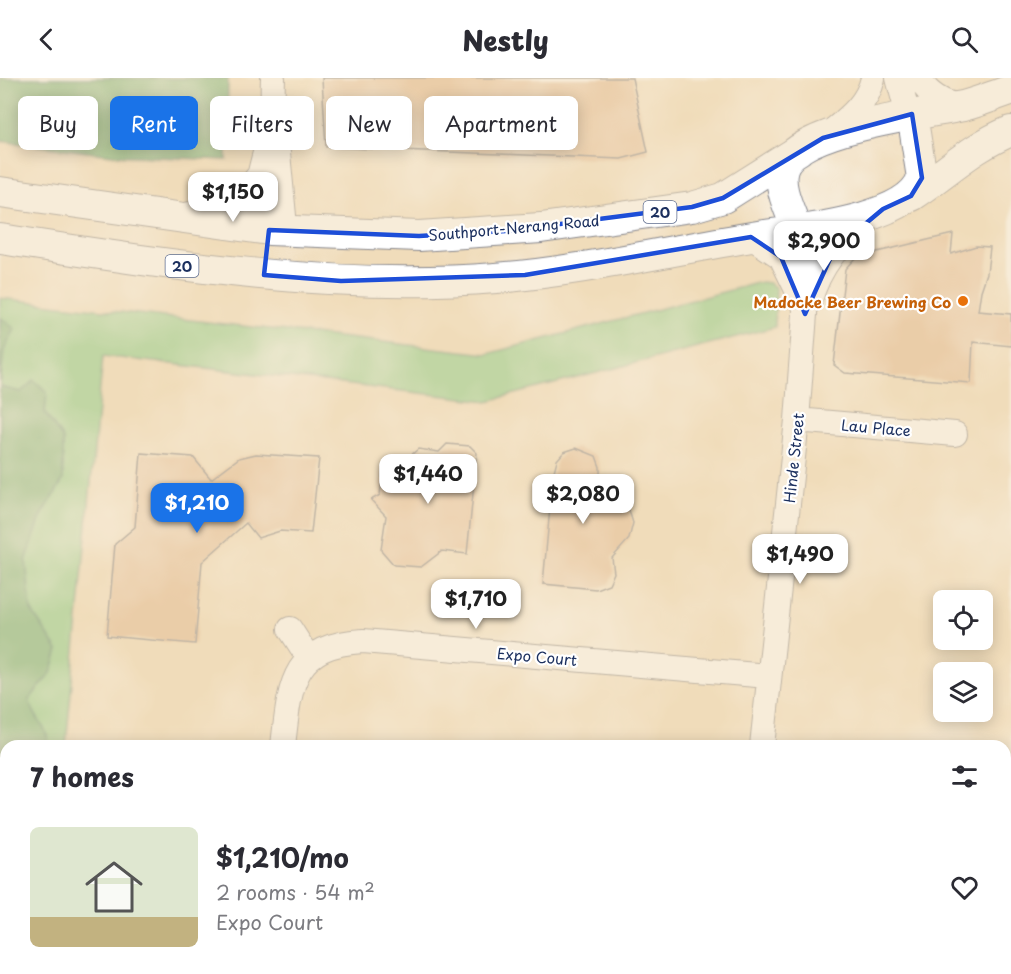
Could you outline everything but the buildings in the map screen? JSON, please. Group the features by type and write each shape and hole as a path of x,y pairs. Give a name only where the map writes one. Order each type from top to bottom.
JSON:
{"main road":[{"name":"20","path":"811,144 864,124 962,106 1011,90"},
{"path":"910,115 922,178 911,196"},
{"name":"20","path":"0,239 193,268 264,275 374,281 494,278 595,267 751,237 836,224 883,209 911,196 944,175 976,148 1011,132"},
{"path":"800,230 783,186 783,168 811,144"},
{"name":"Southport-Nerang Road","path":"0,192 268,230 419,236 495,232 692,207 723,198 811,144"},
{"path":"264,275 268,230"}],"street":[{"path":"272,96 273,78"},
{"path":"811,144 856,111 867,96 873,78"},
{"path":"898,78 910,115"},
{"path":"918,78 934,96 944,102 962,106"},
{"path":"266,150 259,175 257,215 268,230 284,216 278,150"},
{"path":"174,217 221,206 245,191 259,175"},
{"name":"Hinde Street","path":"806,314 819,276 834,250 883,209"},
{"name":"Hinde Street","path":"763,740 797,420 806,314 800,230"},
{"name":"Hinde Street","path":"751,237 781,256 792,274 806,314"},
{"name":"Lau Place","path":"797,420 954,434"},
{"path":"285,740 289,696 294,679 308,657 290,629"},
{"name":"Expo Court","path":"308,657 327,646 363,641 768,676"}],"highlighted area":[{"path":"912,114 922,178 911,196 883,209 834,250 805,314 781,257 751,237 525,275 341,281 264,275 269,230 419,236 506,231 692,207 723,198 823,138"}],"green space":[{"path":"0,78 228,78 228,96 210,96 210,150 227,150 227,160 112,155 72,150 98,150 98,96 18,96 18,143 0,141"},
{"path":"761,282 769,283 776,288 775,327 488,401 103,356 66,740 0,740 0,298 487,354"},
{"path":"0,317 15,329 4,350 0,387"},
{"path":"34,380 47,392 45,413 63,439 63,480 41,517 26,561 31,610 58,650 51,673 29,700 48,740 0,740 0,387 21,392"}],"place":[{"name":"Madocke Beer Brewing Co","path":"963,301"}]}
